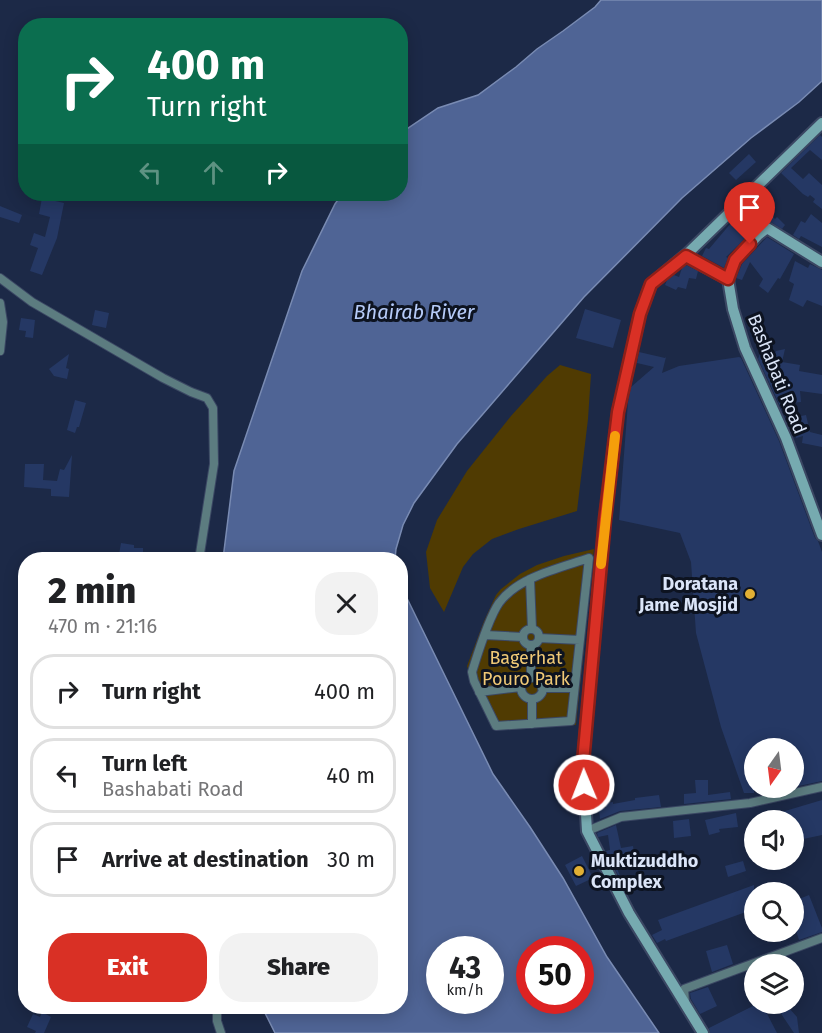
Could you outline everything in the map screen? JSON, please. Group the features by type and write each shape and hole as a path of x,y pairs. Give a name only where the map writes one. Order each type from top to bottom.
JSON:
{"main road":[{"path":"703,1033 629,913 586,831 583,762 605,519 618,412 640,314 651,284 686,256 822,123"},
{"path":"686,256 728,279 735,260 767,228 822,262"},
{"name":"Bashabati Road","path":"728,279 733,309 745,348 786,438 822,535"}],"street":[{"path":"0,278 32,302 164,378 207,398 210,402 213,408 214,464 200,552"},
{"path":"0,303 3,322 0,351"},
{"path":"589,558 571,721 496,726 472,672 485,635 499,604 511,591 530,579 589,558"},
{"path":"530,579 532,629"},
{"path":"532,629 537,632 539,638 537,643 531,645 526,643 524,637 526,632 532,629"},
{"path":"485,635 524,637"},
{"path":"539,638 580,640"},
{"path":"531,645 531,678"},
{"path":"531,678 538,680 542,688 539,696 532,699 525,697 521,687 524,680 531,678"},
{"path":"479,692 521,687"},
{"path":"542,688 574,688"},
{"path":"532,699 532,724"},
{"path":"586,831 621,817 750,803 822,787"},
{"path":"685,1003 684,989 822,938"},
{"path":"218,1014 221,1033"}],"green space":[{"path":"560,365 591,374 577,511 492,539 473,554 463,567 444,612 430,588 426,552 437,520 467,471 511,416"},
{"name":"Bagerhat Pouro Park","path":"594,549 576,725 494,730 475,693 467,666 496,595 520,574 537,565"}],"water":[{"name":"Bhairab River","path":"601,0 822,0 822,81 682,198 584,297 457,444 414,503 403,525 396,552 224,552 234,471 302,271 335,204 337,201 408,201 408,128 438,108 478,95 595,7"},
{"path":"408,600 493,774 563,878 607,957 659,1033 275,1033 266,1014 408,1014"}],"building":[{"path":"820,135 822,137 822,160 810,150 791,168 803,179 809,173 822,185 822,209 813,202 815,199 803,194 781,173"},
{"path":"749,154 756,162 736,180 729,173"},
{"path":"765,189 770,194 760,203 775,219 777,217 785,225 782,229 762,219 758,226 726,257 728,258 724,268 702,256 706,248 709,249 731,223 734,225 744,210"},
{"path":"41,201 64,203 57,238 42,275 30,271 38,248 30,245 34,233 45,237 50,217 39,214"},
{"path":"0,206 22,215 19,223 0,217"},
{"path":"811,214 822,223 822,247 801,236 799,239 793,235 801,221 805,223"},
{"path":"767,237 794,254 780,279 778,278 768,293 759,286 763,279 750,262 742,280 736,278 742,264"},
{"path":"795,261 808,268 810,264 822,270 822,306 807,300 803,307 789,300 794,284 789,281"},
{"path":"686,265 698,271 696,279 689,278 686,289 678,287 676,290 665,285 667,280 674,275 679,277 682,268"},
{"path":"585,309 621,320 613,348 576,338"},
{"path":"95,310 109,313 106,328 92,325"},
{"path":"21,318 35,320 33,338 25,337 26,331 19,330"},
{"path":"785,349 782,362 800,365 799,371 822,375 822,394 800,391 801,402 780,404 789,425 758,359 760,354"},
{"path":"639,352 666,357 662,373 679,366 741,358 779,441 822,552 822,781 804,785 804,738 744,738 744,793 721,727 696,633 691,562 680,533 619,520 631,387 654,367 637,363"},
{"path":"69,354 66,368 69,369 67,379 54,376 49,369"},
{"path":"75,400 86,403 75,433 67,430"},
{"path":"806,415 810,432 822,435 822,447 802,443 803,436 796,438 792,418"},
{"path":"72,455 69,497 51,496 51,489 24,487 25,464 44,464 43,480 57,481 60,469 64,470"},
{"path":"121,543 134,545 134,548 143,548 143,552 119,552"},
{"path":"695,780 708,780 708,795 730,792 731,799 684,804 684,794 696,793"},
{"path":"659,795 661,807 620,811 600,819 599,808 606,808 605,803 613,802 613,804"},
{"path":"822,800 822,835 804,839 804,810 788,810"},
{"path":"736,813 738,827 719,829 720,832 709,835 705,820"},
{"path":"689,819 691,836 674,838 673,821"},
{"path":"616,825 621,848 633,846 634,853 621,855 622,860 614,862 621,881 606,851 610,850 608,835 598,837 597,833"},
{"name":"Muktizuddho Complex","path":"582,856 593,878 576,886 565,865"},
{"path":"743,861 746,871 728,877 725,866"},
{"path":"744,889 744,913 657,943 652,935 662,930 658,920"},
{"path":"809,895 822,932 804,938 804,897"},
{"path":"727,945 733,964 712,972 706,951"},
{"path":"708,987 717,1006 700,1014 690,993"},
{"path":"744,1010 744,1014 767,1014 777,1033 710,1033 709,1028"},
{"path":"33,1014 40,1017 41,1014 46,1014 51,1017 44,1033 35,1033 36,1031 27,1027"},
{"path":"781,1014 794,1014 797,1017 799,1033 794,1033"}],"slow traffic":[{"path":"601,564 615,436"}],"place":[{"name":"Doratana Jame Mosjid","path":"750,594"},
{"name":"Muktizuddho Complex","path":"579,871"}],"route":[{"path":"584,785 583,762 605,519 618,412 640,314 651,284 686,256 728,279 735,260 750,244"}]}
